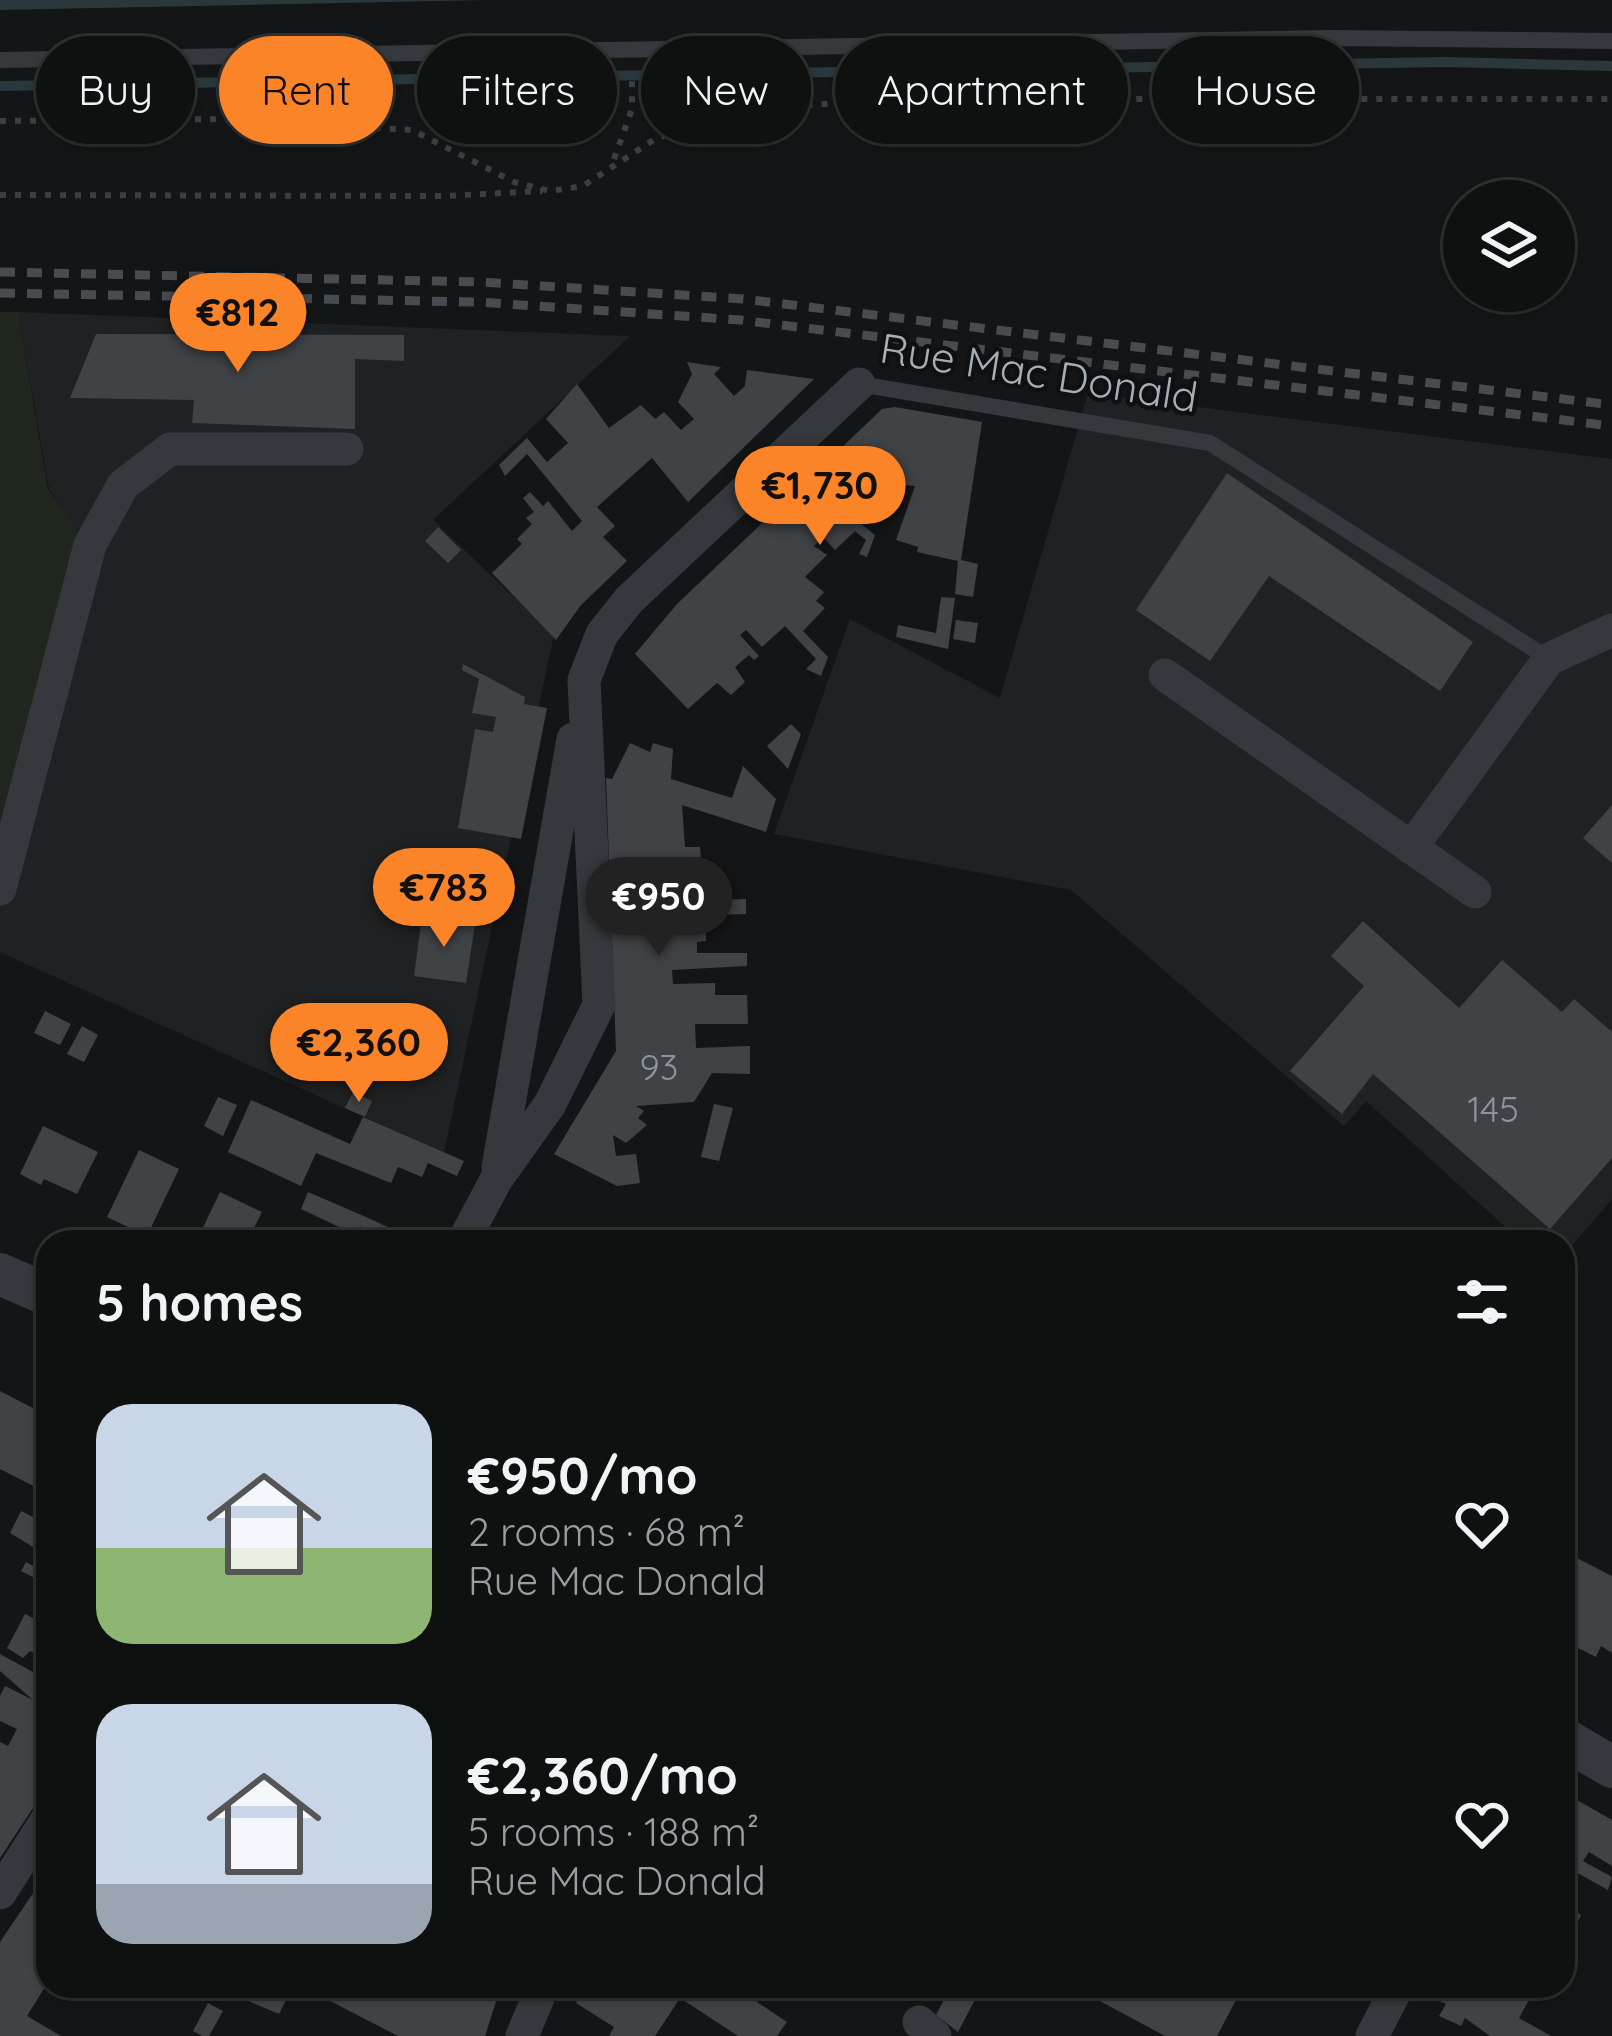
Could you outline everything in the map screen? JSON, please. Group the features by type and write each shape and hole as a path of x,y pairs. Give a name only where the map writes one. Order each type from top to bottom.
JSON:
{"street":[{"name":"Rue Mac Donald","path":"496,1180 584,680 602,634 629,600 859,385"},
{"path":"0,889 90,545 123,485 170,449 347,449"},
{"path":"1411,848 1549,659 1612,630"},
{"path":"1165,674 1475,892"},
{"name":"Rue Mac Donald","path":"469,1230 496,1180 550,1104 599,1005 584,680"},
{"path":"0,1274 36,1290"},
{"path":"1575,1745 1612,1767"},
{"path":"0,1893 36,1837"},
{"path":"522,2036 538,1998"},
{"path":"1372,2036 1392,1998"}],"lane":[{"path":"0,60 1332,38 1612,41"},
{"name":"Rue Mac Donald","path":"859,385 1210,443 1549,659"}],"path":[{"path":"612,162 632,109 633,50"},
{"path":"0,195 444,196 550,191 583,186 612,162 689,122 728,112 883,98 1612,99"},
{"path":"0,121 231,118 412,130 514,182 550,191"}],"shaded area":[{"path":"0,0 486,0 0,10"},
{"path":"0,312 18,312 48,489 90,545 0,889"},
{"path":"18,312 630,336 433,520 554,635 444,1153 0,952 0,883 90,546 49,489"},
{"path":"1088,393 1612,459 1612,1199 1575,1242 1575,1230 1509,1230 1366,1101 1344,1126 1071,890 774,834 850,619 1000,698"}],"building":[{"path":"96,334 404,335 404,361 355,359 355,429 192,423 194,400 70,398"},
{"path":"687,362 721,367 714,374 734,396 745,386 747,370 814,379 688,502 652,458 597,507 615,526 603,537 627,561 581,605 556,640 492,573 522,544 517,539 532,524 526,518 534,512 523,498 530,492 543,506 548,501 572,531 582,521 527,454 505,476 499,465 527,438 547,462 568,443 546,419 577,384 609,428 641,405 655,419 664,412 681,430 694,419 678,402 692,374"},
{"path":"895,407 982,422 961,560 978,564 973,597 955,594 958,561 917,552 918,547 896,540 915,486 896,484 891,496 882,489 855,519 875,535 867,557 859,554 866,540 855,531 835,550 823,537 814,546 827,555 805,577 824,592 816,601 825,608 803,631 828,657 821,676 806,669 816,659 785,626 762,647 746,630 740,635 759,656 754,660 749,655 735,667 745,682 731,695 717,683 688,709 635,654 677,604 882,409"},
{"path":"1227,473 1473,642 1440,691 1269,576 1210,661 1136,610"},
{"path":"438,527 461,550 448,563 425,541"},
{"path":"941,597 955,598 948,649 896,637 898,625 936,633"},
{"path":"956,620 978,623 975,643 953,639"},
{"path":"463,664 525,697 524,704 547,708 521,839 458,828 475,729 493,732 496,717 472,713 479,679 462,670"},
{"path":"791,724 801,734 788,769 767,746"},
{"path":"630,743 650,752 653,743 673,749 671,779 732,798 743,766 776,799 766,832 682,805 685,847 700,847 701,857 683,858 684,877 667,877 668,901 746,899 746,914 688,916 688,927 706,927 706,941 697,942 697,953 747,953 747,966 672,970 673,984 715,983 715,995 747,995 748,1024 695,1024 696,1048 750,1046 750,1074 712,1073 694,1102 636,1106 644,1111 638,1118 647,1125 626,1143 613,1135 616,1156 636,1154 640,1183 617,1186 554,1154 616,1051 606,778 612,779"},
{"path":"1612,805 1612,863 1583,838"},
{"path":"422,916 475,924 466,983 414,976"},
{"path":"1363,921 1459,1008 1502,960 1562,1012 1574,999 1612,1032 1612,1158 1550,1229 1373,1074 1342,1114 1290,1071 1364,986 1331,956"},
{"path":"45,1011 71,1024 60,1045 34,1033"},
{"path":"82,1026 98,1035 84,1062 67,1054"},
{"path":"353,1092 372,1101 365,1117 345,1108"},
{"path":"218,1097 237,1105 223,1136 204,1126"},
{"path":"251,1100 350,1144 363,1117 464,1161 457,1176 428,1163 422,1177 398,1167 391,1183 316,1153 301,1186 228,1152"},
{"path":"714,1104 733,1108 719,1161 701,1157"},
{"path":"43,1126 98,1152 77,1194 20,1174"},
{"path":"139,1150 179,1169 150,1230 134,1230 107,1217"},
{"path":"220,1192 262,1212 253,1230 202,1230"},
{"path":"308,1192 393,1230 359,1230 362,1224 357,1230 346,1230 301,1209"},
{"path":"0,1391 36,1410 36,1487 0,1469"},
{"path":"36,1510 36,1549 10,1533 21,1511 33,1517"},
{"path":"1575,1557 1612,1576 1612,1653 1601,1646 1596,1657 1575,1646"},
{"path":"26,1562 36,1567 36,1578 21,1571"},
{"path":"36,1612 36,1654 30,1651 23,1658 7,1648 25,1614 33,1618"},
{"path":"0,1654 33,1672 36,1666 36,1803 0,1858 0,1742 8,1746 17,1729 0,1721 0,1696 5,1686 33,1700 0,1671"},
{"path":"1575,1799 1612,1820 1612,1866 1589,1852 1583,1861 1612,1877 1608,1890 1575,1872"},
{"path":"36,1889 38,1998 27,2016 61,2036 0,2036 0,1942"},
{"path":"247,1998 287,1998 279,2014"},
{"path":"324,1998 497,1998 485,2036 398,2036"},
{"path":"580,1998 680,1998 655,2036 609,2036 614,2027 576,2003"},
{"path":"680,1998 760,1998 757,2002 787,2022 777,2036 738,2036"},
{"path":"945,1998 976,1998 958,2032 936,2015"},
{"path":"1094,1998 1237,1998 1217,2036 1165,2036"},
{"path":"1433,1998 1530,1998 1519,2018 1551,2036 1490,2036 1465,2018 1461,2026 1439,2016 1446,2004"},
{"path":"208,2003 223,2011 209,2036 202,2036 193,2031"}],"waterway":[{"path":"0,86 1446,62 1612,66"}],"railway":[{"path":"0,272 480,282 743,299 1612,405"},
{"path":"0,293 478,302 740,320 1612,426"}]}
